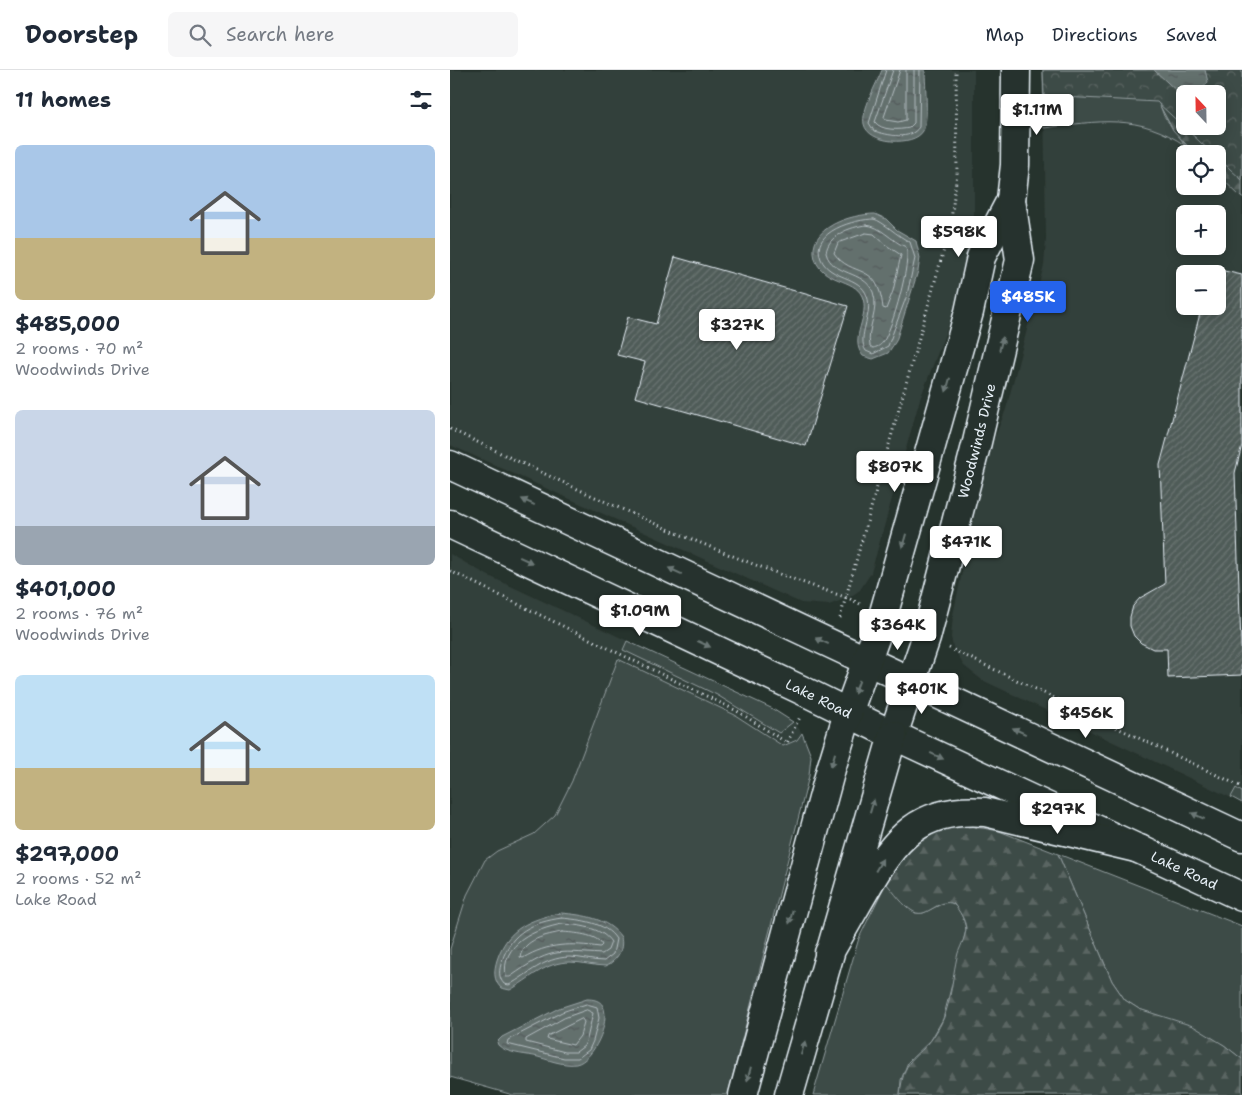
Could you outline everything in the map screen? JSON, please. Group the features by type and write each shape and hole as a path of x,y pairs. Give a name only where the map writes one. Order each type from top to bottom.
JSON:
{"main road":[{"name":"Woodwinds Drive","path":"829,953 892,735 926,638 1016,281 1020,260 1011,200 1015,148 1016,70"},
{"name":"Woodwinds Drive","path":"743,1095 831,769 886,606 968,312 981,257 1011,200"},
{"path":"450,465 1242,837"},
{"name":"Lake Road","path":"450,524 892,735 1242,897"},
{"path":"789,1095 829,953 892,846 913,829 939,816 962,812 985,812 1140,849"}],"path":[{"path":"450,429 573,488 737,558 848,598 860,545 932,297 954,209 958,172 956,70"},
{"path":"450,571 722,704 787,743"},
{"path":"966,656 1242,787"}],"shaded area":[{"path":"450,70 974,70 974,240 964,285 920,399 871,573 860,590 850,597 829,605 801,603 450,445"},
{"path":"1044,96 1157,102 1176,120 1176,135 1193,135 1203,145 1176,145 1176,195 1226,195 1226,165 1242,180 1242,803 982,680 964,666 953,647 951,637 953,615 986,459 1006,409 1044,265 1046,239"},
{"path":"450,554 487,575 779,712 795,723 805,738 811,756 809,776 728,1095 450,1056"}],"green space":[{"path":"1043,70 1147,70 1164,116 1176,135 1185,145 1169,135 1135,124 1100,122 1044,128"},
{"path":"1043,70 1242,70 1242,180 1226,165 1226,145 1203,145 1193,135 1226,135 1226,85 1176,85 1176,120 1157,102 1044,96"},
{"path":"1242,70 1242,198 1226,183 1226,145 1187,145 1178,135 1226,135 1226,86"},
{"path":"1153,93 1176,117 1176,133 1173,130"},
{"path":"627,641 771,708 793,722 779,733 717,695 623,650"},
{"path":"618,659 735,715 783,746 797,740 802,733 811,756 809,776 728,1095 513,1095 450,1077 450,949 467,895 485,860 497,851 534,834 555,815 572,781"},
{"path":"1236,788 1242,792 1242,803 1231,797"},
{"path":"966,825 999,831 1058,854 1112,981 1125,1000 1139,1009 1193,1026 1224,1045 1242,1059 1242,1095 900,1095 902,1081 909,1063 931,1041 946,1012 958,953 966,928 960,912 954,904 943,903 924,913 914,912 902,903 886,883 909,851 918,843 940,831"},
{"path":"1058,854 1242,926 1242,1059 1224,1045 1139,1009 1125,1000 1112,981"},
{"path":"886,883 915,913 923,913 948,901 958,909 962,917 966,930 943,1019 931,1040 908,1062 901,1080 900,1095 813,1095 859,938"}],"water":[{"path":"882,70 925,70 926,119 923,131 918,136 901,141 892,141 874,136 867,131 864,124 865,112"},
{"path":"1154,70 1205,70 1208,82 1206,85 1176,85 1176,90"},
{"path":"875,214 886,219 897,230 916,241 920,258 918,271 896,341 888,353 873,359 863,356 859,349 858,334 864,311 862,296 858,290 831,277 819,267 815,259 814,248 817,238 833,224 855,217"},
{"path":"561,913 594,919 609,926 621,937 622,942 616,958 606,966 570,962 553,965 510,990 501,988 495,978 495,967 501,949 507,940 530,922"},
{"path":"587,999 596,1000 602,1004 605,1021 594,1049 582,1061 576,1064 560,1063 520,1054 501,1048 498,1045 497,1042 502,1037 559,1008"}],"building":[{"path":"675,257 848,306 806,446 635,397 645,362 617,355 628,317 656,324"},
{"path":"1226,271 1242,275 1242,445 1235,473 1242,675 1168,678 1167,649 1153,649 1141,643 1134,636 1130,626 1133,606 1140,598 1165,584 1160,465 1200,315 1226,315"}]}
